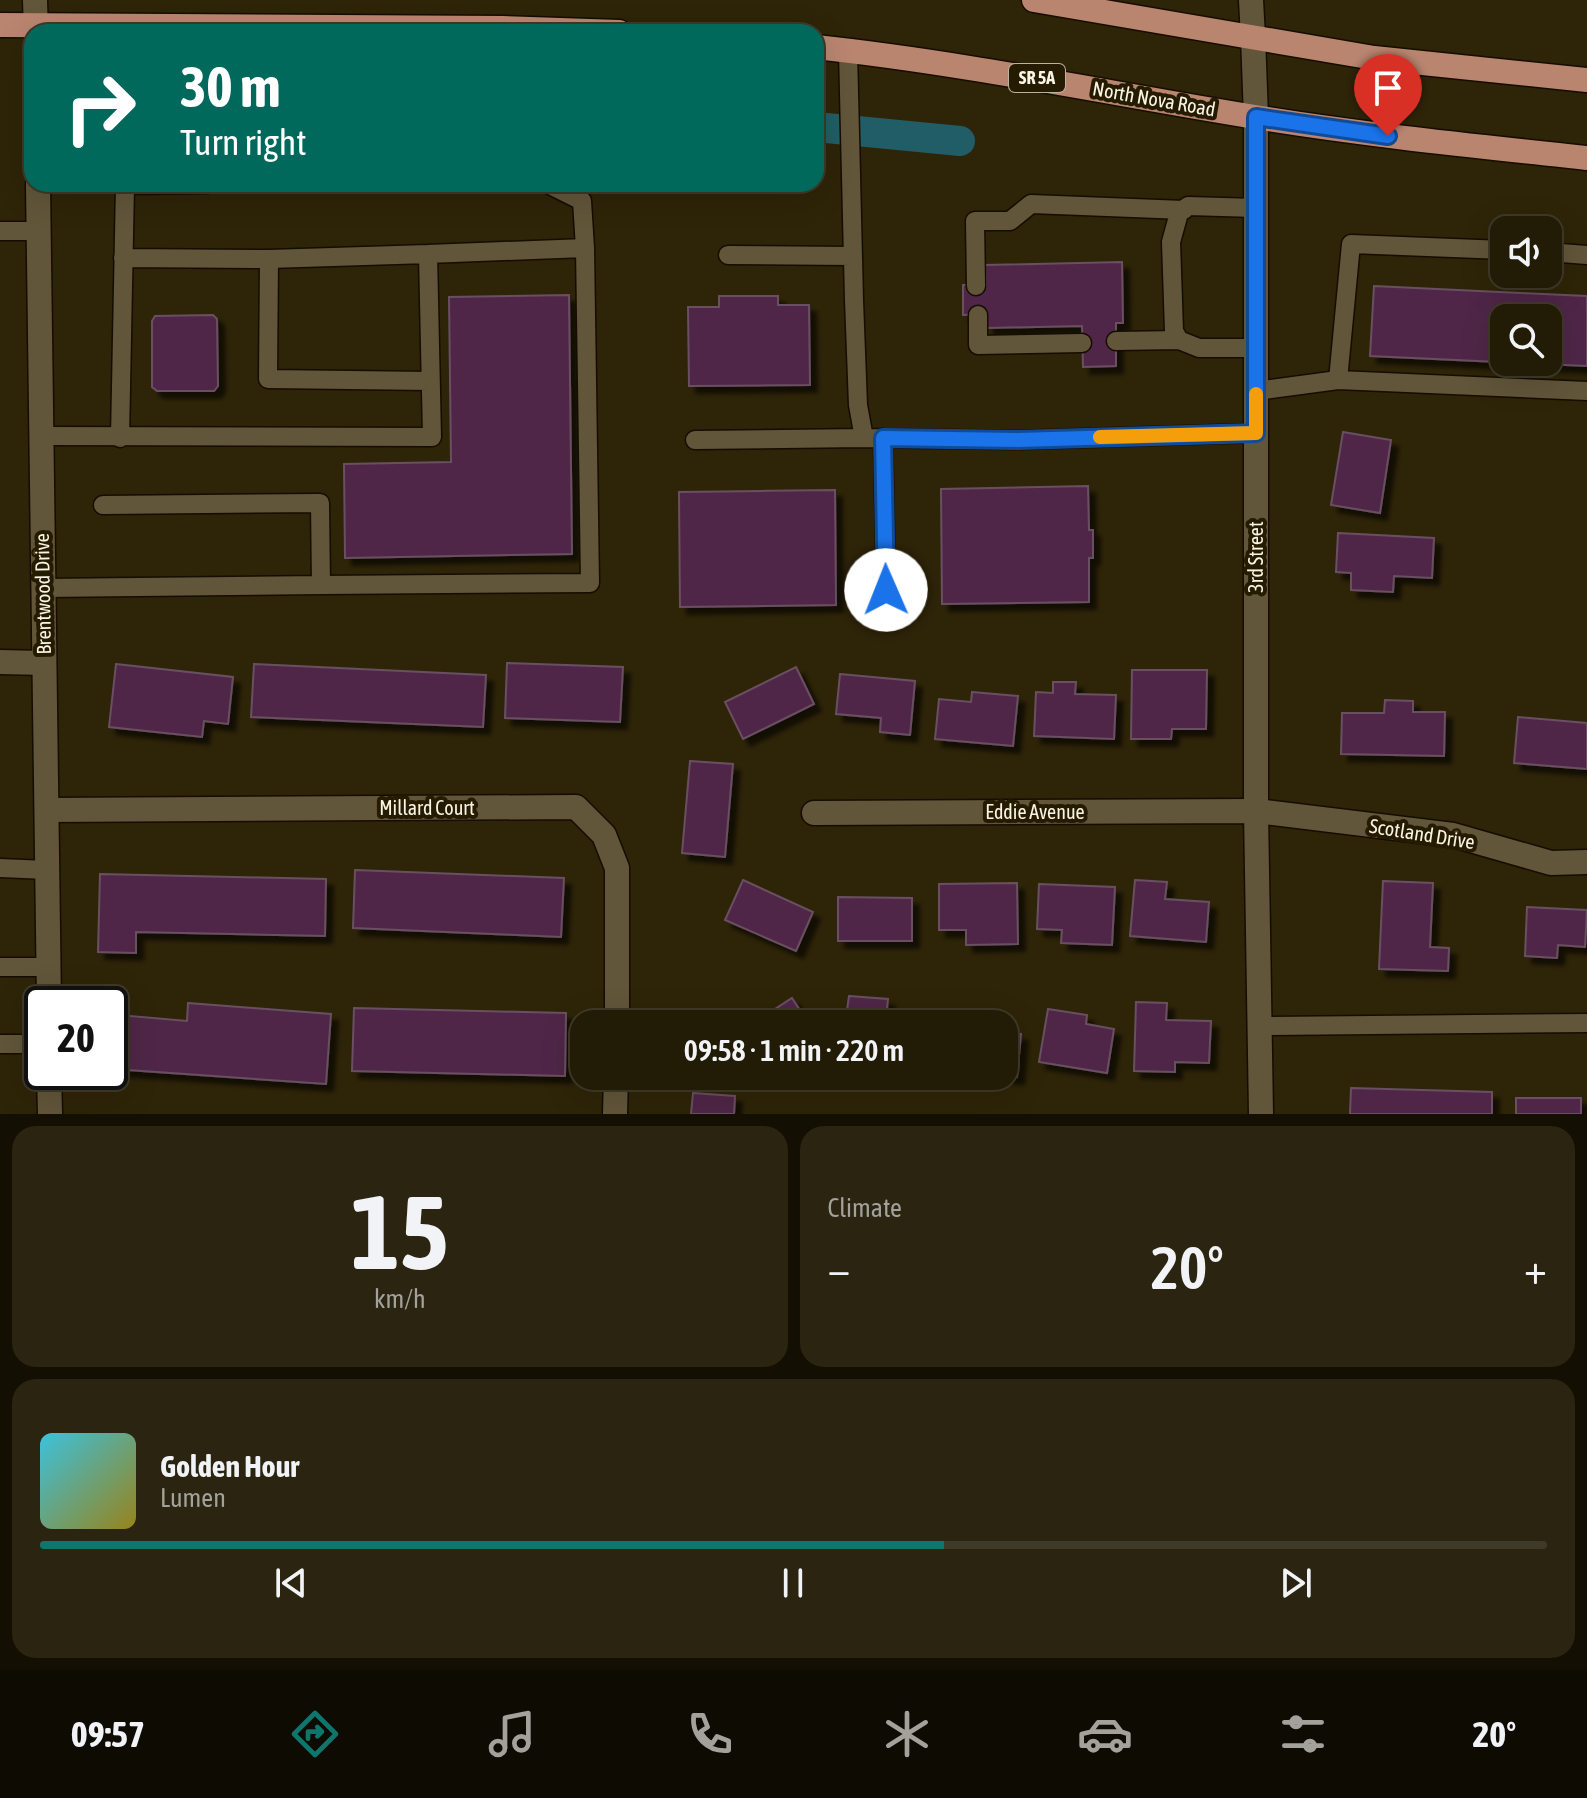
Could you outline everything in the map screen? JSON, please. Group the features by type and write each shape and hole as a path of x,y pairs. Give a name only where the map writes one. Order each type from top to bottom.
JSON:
{"main road":[{"path":"1034,0 1374,58 1587,80"},
{"path":"0,25 24,28"},
{"name":"North Nova Road","path":"824,50 849,59 984,69 1256,117 1587,158"}],"street":[{"path":"35,0 36,24"},
{"name":"3rd Street","path":"1251,0 1256,117 1256,811 1261,1114"},
{"name":"Brentwood Drive","path":"38,192 49,986"},
{"path":"0,662 44,663"},
{"name":"Millard Court","path":"47,810 576,807 604,835 617,868 617,1010"},
{"name":"Eddie Avenue","path":"814,813 1256,811"},
{"name":"Scotland Drive","path":"1256,811 1453,835 1551,863 1587,862"},
{"path":"49,1090 50,1114"},
{"path":"615,1114 616,1090"}],"lane":[{"path":"849,59 858,405 864,438"},
{"path":"120,438 125,192"},
{"path":"43,588 590,583 582,201 564,192"},
{"path":"976,286 975,221 1010,221 1031,204 1184,210"},
{"path":"1179,340 1174,331 1171,242 1179,213 1188,206 1256,208"},
{"path":"0,231 38,231"},
{"path":"1338,380 1351,244 1490,249"},
{"path":"123,258 269,259 585,248"},
{"path":"1562,253 1587,255"},
{"path":"41,436 432,437 428,254"},
{"path":"728,255 853,256"},
{"path":"269,259 268,379 430,381"},
{"path":"978,315 978,345 1082,343"},
{"path":"1116,341 1179,340 1199,348 1256,348"},
{"path":"1256,391 1338,380 1587,391"},
{"path":"695,440 1018,440 1256,433"},
{"path":"883,438 886,590"},
{"path":"103,505 320,503 321,585"},
{"path":"0,868 47,870"},
{"path":"0,967 48,967"},
{"path":"1259,1026 1587,1023"},
{"path":"0,1044 24,1044"}],"building":[{"path":"1122,262 1123,323 1116,323 1116,366 1083,367 1082,326 987,328 987,314 963,315 963,285 986,285 985,265"},
{"path":"1374,286 1587,296 1587,366 1562,365 1562,304 1490,304 1490,362 1370,356"},
{"path":"569,295 572,554 345,558 344,464 451,462 449,297"},
{"path":"719,296 778,296 778,305 809,305 810,385 689,386 688,307 719,307"},
{"path":"213,315 217,319 218,386 214,391 157,391 152,387 152,321 155,316"},
{"path":"1343,432 1391,440 1380,513 1331,505"},
{"path":"1088,486 1089,530 1093,530 1093,558 1089,558 1089,602 942,604 941,489"},
{"path":"835,490 836,605 680,607 679,492"},
{"path":"1338,533 1434,538 1432,578 1394,576 1393,592 1351,590 1351,573 1336,572"},
{"path":"507,663 623,667 620,722 505,718"},
{"path":"116,664 233,677 228,724 204,721 202,737 109,727"},
{"path":"254,664 486,675 483,727 251,717"},
{"path":"796,667 814,704 743,739 725,702"},
{"path":"1132,670 1207,670 1206,729 1172,729 1171,739 1131,739"},
{"path":"840,674 915,681 910,735 880,732 881,718 836,714"},
{"path":"1053,682 1076,682 1075,694 1116,695 1114,739 1034,736 1036,692 1053,693"},
{"path":"972,692 1018,696 1013,746 935,739 939,699 971,702"},
{"path":"1385,700 1413,701 1413,712 1445,712 1444,756 1341,754 1342,713 1384,713"},
{"path":"1518,717 1587,723 1587,769 1514,763"},
{"path":"690,761 733,764 725,857 682,853"},
{"path":"355,870 564,878 561,937 353,928"},
{"path":"100,874 326,879 325,936 136,932 136,953 98,952"},
{"path":"743,880 813,912 796,951 725,920"},
{"path":"1135,880 1167,882 1165,899 1209,902 1206,942 1130,936"},
{"path":"1383,881 1433,883 1430,947 1449,948 1448,971 1379,969"},
{"path":"1017,883 1018,944 966,945 966,930 939,930 939,884"},
{"path":"1039,884 1115,887 1112,945 1061,943 1062,930 1037,929"},
{"path":"838,897 912,898 912,941 838,941"},
{"path":"1527,907 1587,910 1585,947 1558,945 1557,958 1525,956"},
{"path":"849,996 888,999 887,1009 898,1010 847,1010"},
{"path":"792,998 800,1010 774,1010"},
{"path":"1136,1002 1167,1003 1166,1020 1211,1021 1209,1063 1175,1062 1175,1072 1134,1071"},
{"path":"188,1003 331,1014 326,1084 128,1070 128,1016 187,1021"},
{"path":"354,1008 566,1013 565,1076 352,1071"},
{"path":"1048,1009 1087,1015 1086,1024 1114,1029 1107,1073 1039,1062"},
{"path":"1018,1034 1021,1034 1018,1066"},
{"path":"1351,1088 1492,1092 1492,1114 1350,1114"},
{"path":"693,1093 735,1096 734,1114 691,1114"},
{"path":"1516,1098 1581,1098 1581,1114 1516,1114"}],"waterway":[{"path":"824,128 960,141"}],"slow traffic":[{"path":"1100,437 1256,433 1256,394"}],"route":[{"path":"886,590 883,438 1018,440 1256,433 1256,117 1388,136"}]}
